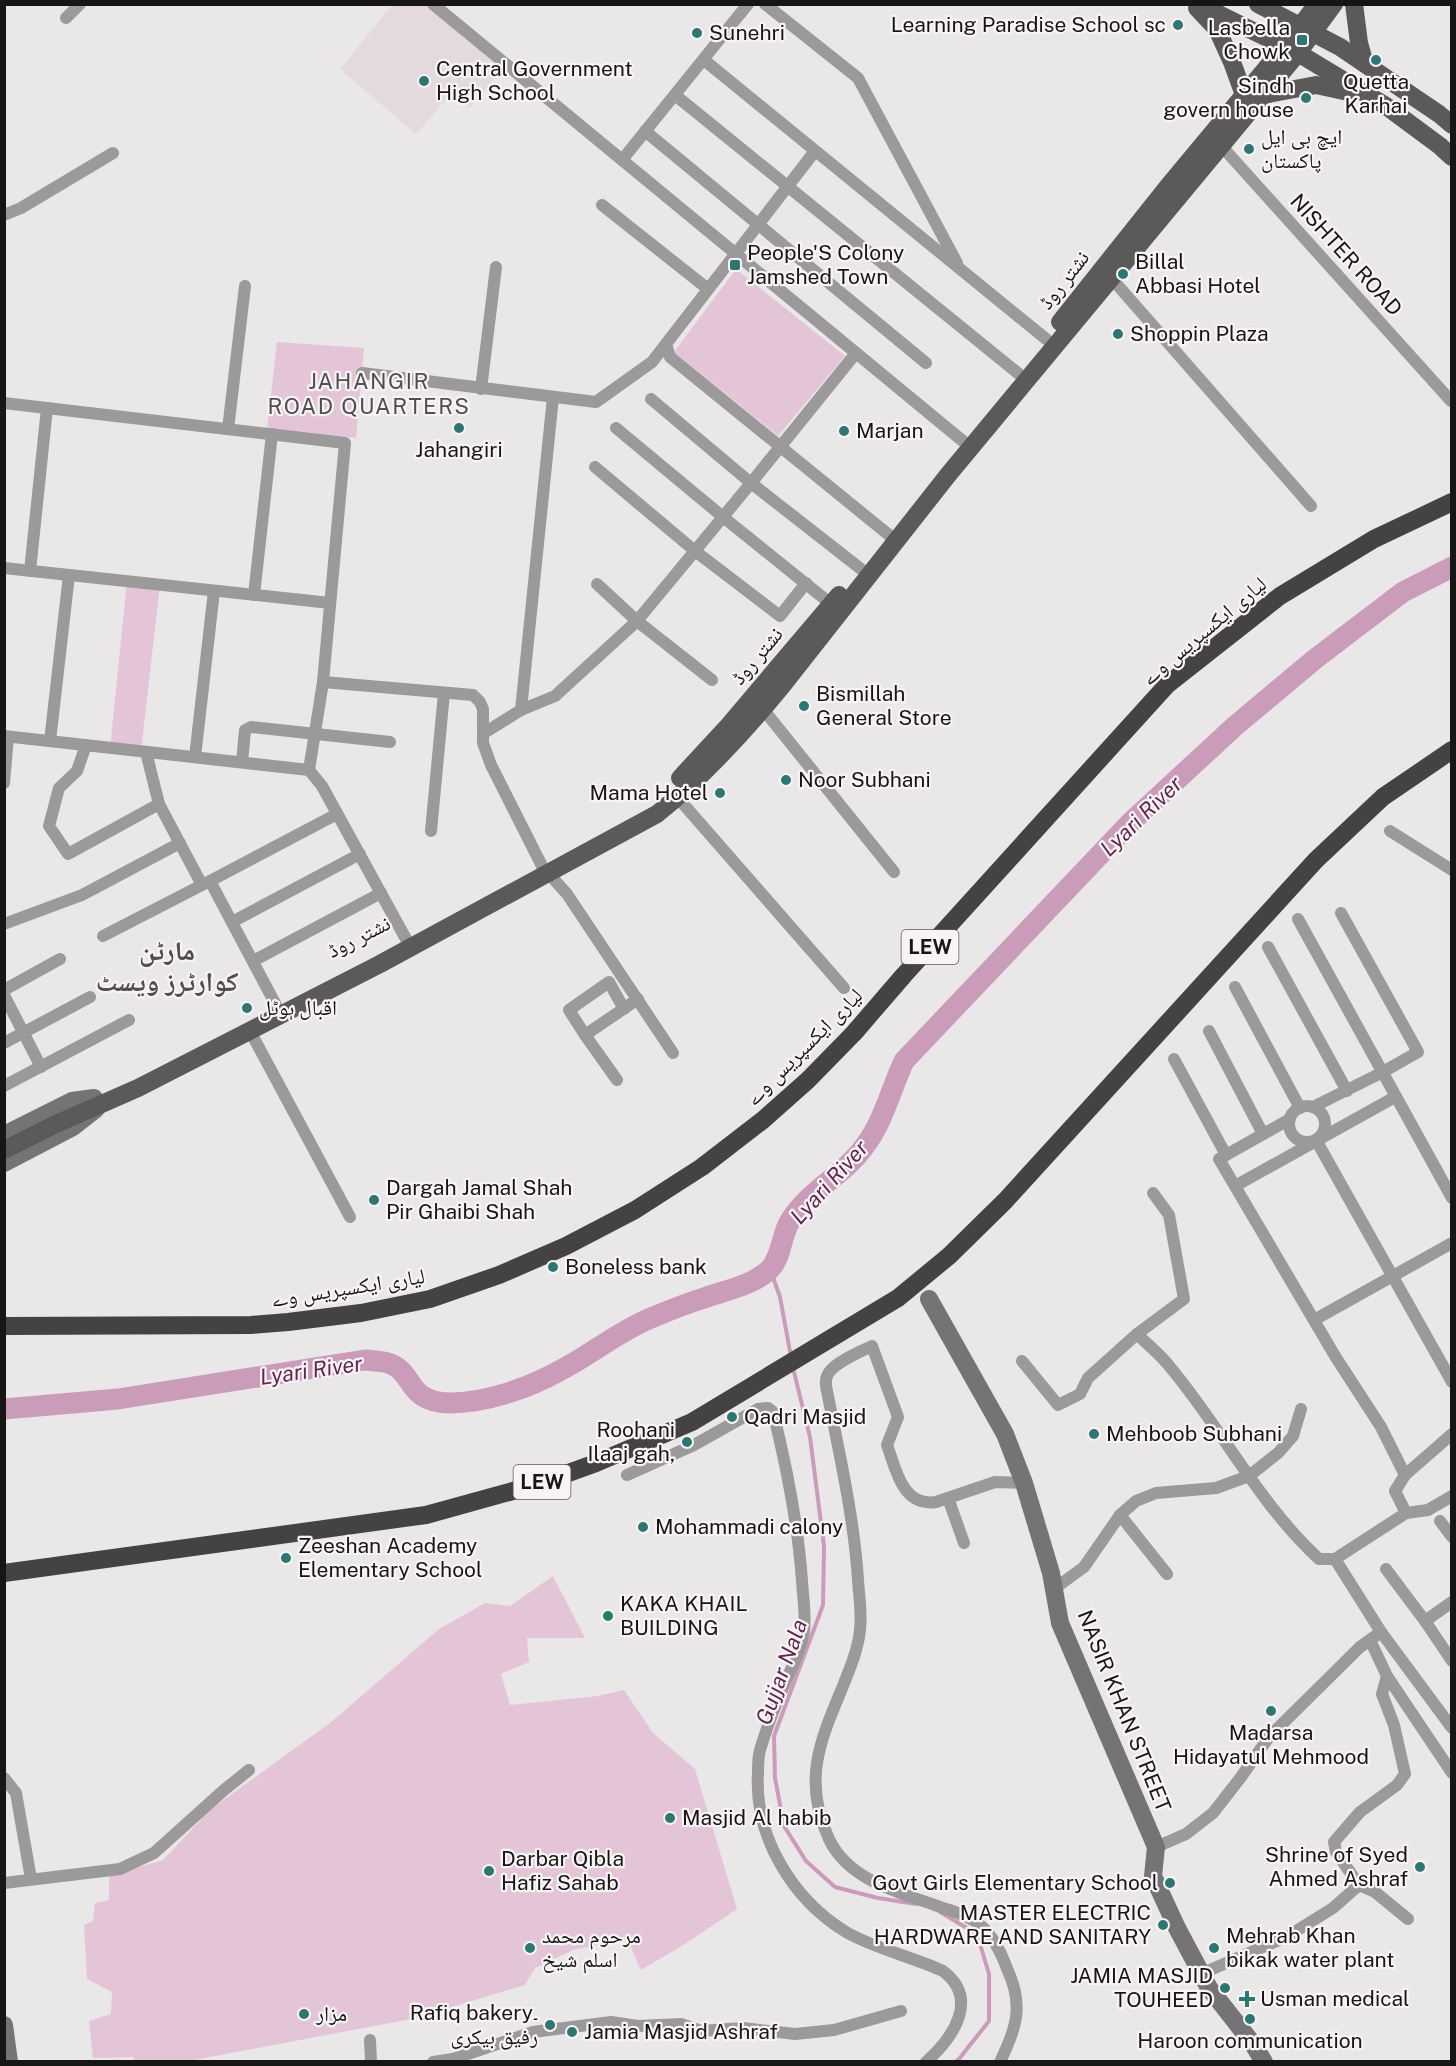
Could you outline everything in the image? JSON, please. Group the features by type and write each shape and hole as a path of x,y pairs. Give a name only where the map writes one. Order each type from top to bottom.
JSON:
{"highway":[{"name":"لیاری ایکسپریس وے","path":"4,1326 251,1325 360,1313 430,1299 499,1275 566,1246 635,1210 702,1167 763,1120 808,1080 854,1034 904,975 1167,685 1280,596 1374,539 1452,502"},
{"name":"LEW","path":"4,1573 426,1515 538,1484 596,1463 692,1422 898,1298 949,1256 1013,1192 1316,860 1383,797 1452,750"}],"main road":[{"path":"1193,4 1217,29 1244,95"},
{"path":"1198,4 1292,49 1386,106 1452,157"},
{"path":"1258,4 1340,47 1452,125"},
{"name":"نشتر روڈ","path":"4,1150 276,1005 657,814 678,798 763,709 1107,273 1216,140 1263,95 1306,29 1317,4"},
{"name":"نشتر روڈ","path":"1306,29 1334,4"},
{"path":"1354,4 1359,43 1365,64"},
{"name":"نشتر روڈ","path":"1216,140 1244,95 1292,49"},
{"path":"1263,95 1316,85 1346,90 1386,106"},
{"name":"نشتر روڈ","path":"94,1100 250,1030 390,959 545,870 658,801 729,725 861,569 1047,339 1107,273"}],"street":[{"path":"66,18 80,4"},
{"path":"433,4 964,442"},
{"path":"622,160 748,4"},
{"path":"765,4 858,78 961,269"},
{"path":"704,60 1047,339"},
{"path":"675,94 1019,374"},
{"path":"645,131 926,363"},
{"name":"NISHTER ROAD","path":"1216,140 1451,401"},
{"path":"362,374 596,402 652,362 815,151"},
{"path":"4,215 21,208 113,153"},
{"path":"602,205 708,289"},
{"path":"481,389 496,267"},
{"path":"1107,273 1311,506"},
{"path":"228,429 245,286"},
{"path":"666,344 670,357 889,535"},
{"path":"484,733 520,710 555,696 637,621 856,353"},
{"path":"520,710 553,397"},
{"path":"651,399 751,483 861,569"},
{"path":"4,403 345,443 324,682 309,770"},
{"path":"30,571 47,408"},
{"path":"616,428 831,603"},
{"path":"254,595 272,434"},
{"path":"596,467 695,550 780,616 806,583"},
{"path":"4,568 330,603"},
{"path":"50,741 69,575"},
{"path":"597,584 637,621 712,680"},
{"path":"195,757 214,591"},
{"path":"324,682 473,695 480,702 483,709 483,743 490,765 545,870 567,894 673,1053"},
{"path":"430,831 444,693"},
{"path":"763,709 894,872"},
{"path":"242,762 245,730 255,727 390,742"},
{"path":"4,783 6,737 309,770 322,786 406,939"},
{"path":"86,745 77,771 59,788 49,826 68,854 159,804"},
{"path":"146,752 159,804 180,843 232,922 276,1005"},
{"path":"678,798 844,988"},
{"path":"104,936 337,814"},
{"path":"1390,831 1452,870"},
{"path":"4,924 82,895 180,843"},
{"path":"232,922 360,854"},
{"path":"253,961 381,893"},
{"path":"1235,987 1306,1107 1323,1114 1325,1124 1322,1136 1316,1140 1309,1142 1297,1139 1290,1131 1290,1119 1293,1113 1306,1107 1347,1091 1418,1052 1341,913"},
{"path":"1298,919 1452,1198"},
{"path":"1268,947 1347,1091"},
{"path":"4,990 60,959"},
{"path":"617,1080 569,1010 609,982 624,1009"},
{"path":"4,995 40,1067"},
{"path":"4,1043 90,997"},
{"path":"585,1035 638,999"},
{"path":"4,1086 129,1020"},
{"path":"250,1030 350,1217"},
{"path":"1209,1031 1263,1134"},
{"path":"1174,1059 1226,1155"},
{"path":"1235,1186 1395,1097"},
{"name":"نشتر روڈ","path":"4,1135 72,1101 94,1100"},
{"name":"نشتر روڈ","path":"4,1163 74,1127 94,1100"},
{"path":"1290,1119 1219,1159 1314,1320 1381,1426 1405,1475"},
{"path":"1316,1140 1452,1382"},
{"path":"1022,1361 1058,1405 1080,1394 1088,1378 1137,1335 1185,1299 1169,1215 1153,1193"},
{"path":"1314,1320 1452,1243"},
{"name":"NASIR KHAN STREET","path":"929,1299 1005,1434 1024,1483 1054,1589 1060,1623 1156,1847 1153,1876 1209,1988 1264,2061"},
{"path":"1137,1335 1170,1366 1249,1476 1300,1542 1319,1560 1335,1559 1406,1514 1428,1510 1452,1496"},
{"path":"1000,2061 1015,2026 1018,2006 1014,1983 994,1942 980,1925 962,1915 880,1886 853,1867 831,1842 820,1814 815,1786 815,1768 819,1750 852,1664 860,1630 852,1521 826,1383 831,1371 872,1346 898,1417 888,1444 901,1484 917,1501 926,1504 995,1482 1024,1483"},
{"path":"627,1475 694,1445 758,1409 768,1408 773,1412 797,1531 804,1631 798,1655 786,1679 759,1753 757,1787 761,1818 765,1833 780,1865 823,1915 849,1933 943,1971 951,1977 962,1997 961,2009 947,2039 926,2061"},
{"path":"1054,1589 1084,1567 1120,1515 1136,1502 1156,1493 1216,1488 1249,1476 1278,1454 1293,1436 1301,1409"},
{"path":"1406,1514 1395,1491 1405,1475 1452,1434"},
{"path":"948,1498 964,1543"},
{"path":"1120,1515 1167,1574"},
{"path":"1440,1521 1452,1537"},
{"path":"1335,1559 1382,1632 1452,1728"},
{"path":"1386,1569 1452,1662"},
{"path":"1425,1621 1452,1602"},
{"path":"1156,1847 1186,1834 1213,1812 1269,1737 1360,1647 1382,1632"},
{"path":"1370,1640 1387,1676 1452,1773"},
{"path":"1387,1676 1382,1694 1394,1725 1405,1774 1397,1785 1360,1812 1334,1842 1336,1852 1359,1885 1375,1892 1408,1920"},
{"path":"4,1883 120,1869 154,1853 215,1797 249,1770"},
{"path":"4,1778 16,1793 30,1879"},
{"path":"1202,1974 1288,1936 1334,1908 1359,1885"},
{"path":"433,2061 453,2059 532,2032 611,2022 638,2026 681,2024 701,2031 743,2028 795,2034 834,2030 901,2011"},
{"path":"4,2025 9,2061"},
{"path":"370,2040 371,2061"}],"shaded area":[{"name":"Central Government High School","path":"393,4 433,5 506,65 469,109 451,94 416,134 340,69"},
{"path":"736,269 845,356 778,436 674,352"},
{"path":"277,342 364,348 356,438 267,429"},
{"path":"127,581 160,585 141,751 110,748"},
{"path":"553,1576 585,1638 527,1638 529,1662 501,1674 510,1705 598,1696 624,1690 653,1733 695,1769 737,1909 641,1970 627,1939 573,1950 535,1968 525,1985 411,2019 184,2062 134,2061 133,2057 93,2058 89,2021 111,2014 112,1992 87,1979 84,1925 93,1921 95,1903 109,1900 109,1876 163,1860 211,1809 330,1723 439,1629 485,1603 510,1606"}],"waterway":[{"name":"Lyari River","path":"4,1409 118,1399 365,1360 385,1362 397,1367 417,1392 435,1401 449,1403 478,1400 507,1393 549,1377 639,1323 755,1280 773,1265 787,1227 798,1210 847,1166 871,1138 882,1117 904,1061 1130,823 1235,726 1315,659 1403,592 1452,567"},
{"name":"Gujjar Nala","path":"770,1269 780,1297 791,1357"},
{"name":"Gujjar Nala","path":"793,1368 810,1437 824,1546 823,1605 774,1736 775,1778 784,1826 806,1861 835,1887 878,1898 916,1904"},
{"name":"Gujjar Nala","path":"940,1912 977,1934 989,1974 989,2021 955,2062"}],"place":[{"name":"Learning Paradise School sc","path":"1178,25"},
{"name":"Sunehri","path":"697,33"},
{"name":"Lasbella Chowk","path":"1302,40"},
{"name":"Quetta Karhai","path":"1376,60"},
{"name":"Central Government High School","path":"424,81"},
{"name":"Sindh govern house","path":"1306,98"},
{"name":"ایچ بی ایل پاکستان","path":"1249,149"},
{"name":"People'S Colony Jamshed Town","path":"735,265"},
{"name":"Billal Abbasi Hotel","path":"1123,274"},
{"name":"Shoppin Plaza","path":"1118,334"},
{"name":"Jahangiri","path":"459,428"},
{"name":"Marjan","path":"844,431"},
{"name":"Bismillah General Store","path":"804,706"},
{"name":"Noor Subhani","path":"786,780"},
{"name":"Mama Hotel","path":"720,793"},
{"name":"اقبال ہوٹل","path":"247,1008"},
{"name":"Dargah Jamal Shah Pir Ghaibi Shah","path":"374,1200"},
{"name":"Boneless bank","path":"553,1267"},
{"name":"Qadri Masjid","path":"732,1417"},
{"name":"Mehboob Subhani","path":"1094,1434"},
{"name":"Roohani Ilaaj gah,","path":"687,1442"},
{"name":"Mohammadi calony","path":"643,1527"},
{"name":"Zeeshan Academy Elementary School","path":"286,1558"},
{"name":"KAKA KHAIL BUILDING","path":"608,1616"},
{"name":"Madarsa Hidayatul Mehmood","path":"1271,1711"},
{"name":"Masjid Al habib","path":"670,1818"},
{"name":"Shrine of Syed Ahmed Ashraf","path":"1420,1867"},
{"name":"Darbar Qibla Hafiz Sahab","path":"489,1871"},
{"name":"Govt Girls Elementary School","path":"1170,1883"},
{"name":"MASTER ELECTRIC HARDWARE AND SANITARY","path":"1163,1925"},
{"name":"مرحوم محمد اسلم شیخ","path":"530,1948"},
{"name":"Mehrab Khan bikak water plant","path":"1214,1948"},
{"name":"JAMIA MASJID TOUHEED","path":"1225,1988"},
{"name":"Usman medical","path":"1247,1999"},
{"name":"مزار","path":"304,2014"},
{"name":"Haroon communication","path":"1250,2019"},
{"name":"Rafiq bakery۔ رفیق بیکری","path":"550,2025"},
{"name":"Jamia Masjid Ashraf","path":"572,2032"}],"district":[{"name":"JAHANGIR ROAD QUARTERS","path":"369,394"},
{"name":"مارٹن کوارٹرز ویسٹ","path":"167,966"}]}
